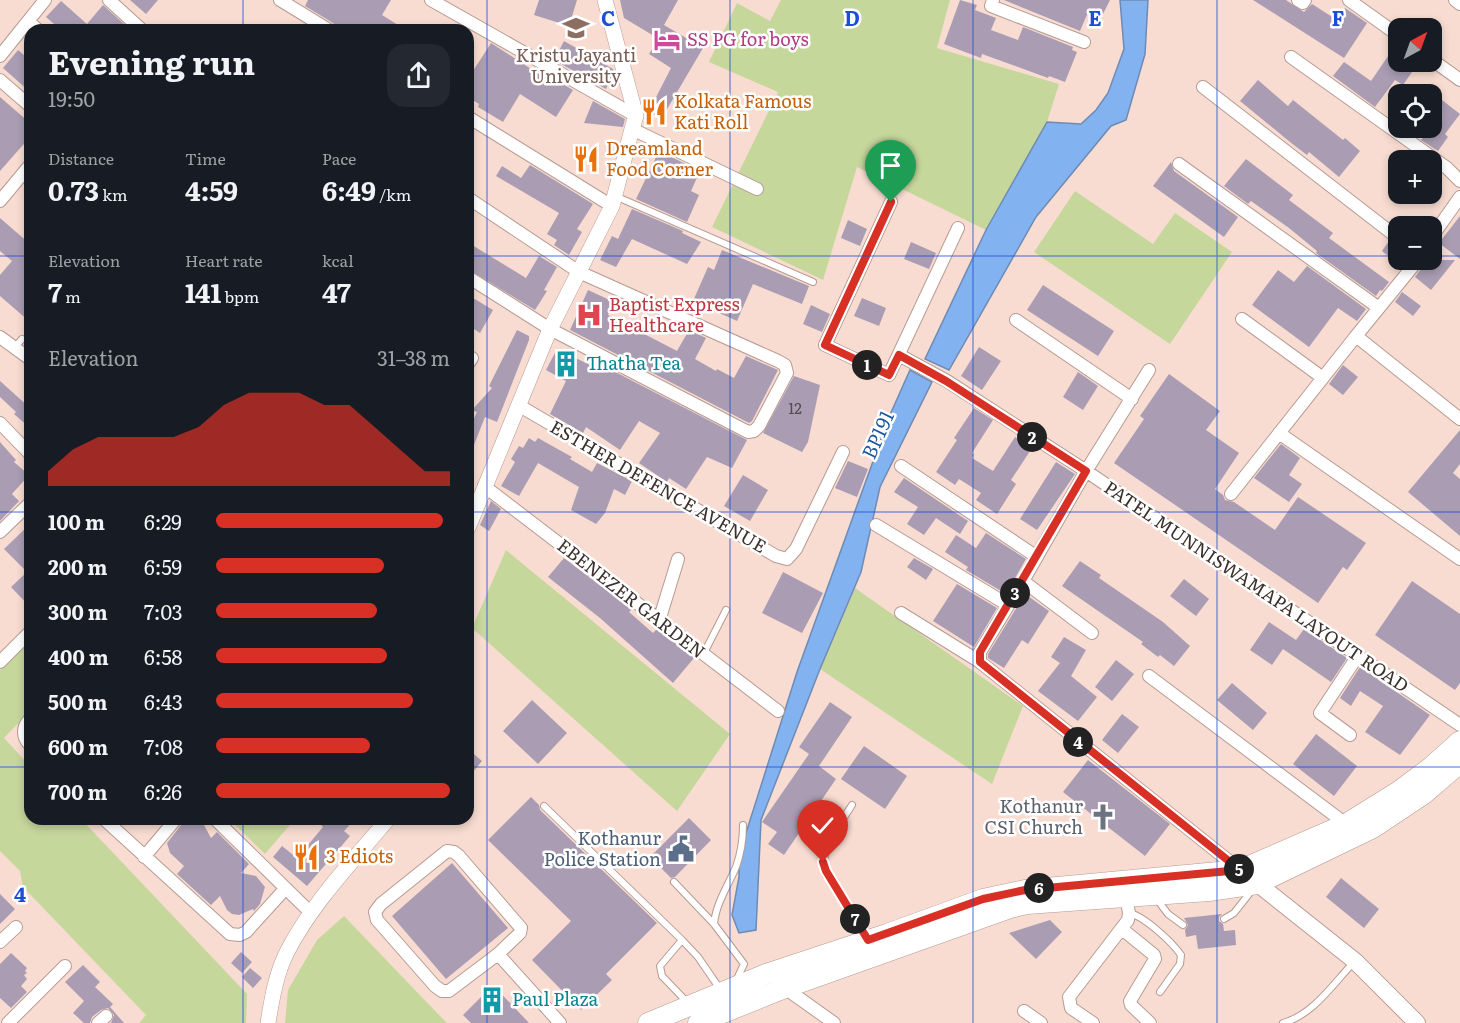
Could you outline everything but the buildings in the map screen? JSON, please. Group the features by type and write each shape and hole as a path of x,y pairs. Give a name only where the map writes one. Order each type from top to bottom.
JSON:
{"main road":[{"path":"648,1023 766,974 983,899 1025,890 1126,897 1240,870 1346,824 1399,791 1460,741"},
{"path":"711,1021 785,988 1010,908 1027,904 1153,896 1257,884 1373,828 1424,794 1460,763"},
{"path":"1240,870 1355,961 1417,1023"}],"street":[{"path":"26,24 45,0"},
{"path":"109,0 135,24"},
{"path":"280,0 319,24"},
{"path":"431,0 471,24"},
{"path":"474,512 550,329 614,201 634,122 605,0"},
{"path":"993,0 991,6 1084,42"},
{"path":"1298,0 1303,3 1305,0"},
{"path":"1349,0 1388,28"},
{"path":"1455,0 1460,4"},
{"path":"28,21 31,24"},
{"path":"0,56 24,26"},
{"path":"474,26 634,122 757,189"},
{"path":"1291,57 1447,168 1460,181"},
{"path":"1442,67 1460,80"},
{"path":"0,80 24,101"},
{"path":"1203,87 1388,230"},
{"path":"474,120 614,201"},
{"path":"1179,164 1379,308"},
{"path":"0,201 24,172"},
{"path":"1442,222 1460,197"},
{"path":"474,202 579,272 778,361 785,365 787,373 759,426 754,431 748,432 550,329 474,281"},
{"path":"891,202 825,345 889,375 958,228"},
{"path":"1231,494 1410,270"},
{"path":"1242,319 1323,378"},
{"path":"1016,320 1132,399"},
{"path":"1356,336 1460,419"},
{"path":"0,337 18,343 24,351"},
{"name":"PATEL MUNNISWAMAPA LAYOUT ROAD","path":"899,355 946,381 1086,471 1460,725"},
{"path":"980,662 980,652 1086,471 1149,370"},
{"name":"ESTHER DEFENCE AVENUE","path":"518,405 776,556 787,559 796,549 843,452"},
{"path":"0,423 24,448"},
{"path":"1279,433 1460,559"},
{"path":"901,466 1037,556"},
{"name":"EBENEZER GARDEN","path":"484,486 778,711"},
{"path":"1,528 24,508"},
{"path":"876,525 1008,605"},
{"path":"659,621 678,559"},
{"path":"1023,581 1092,633"},
{"path":"901,613 980,662 1240,870"},
{"path":"0,662 24,638"},
{"path":"1350,735 1320,713 1357,657"},
{"path":"1149,676 1346,824"},
{"path":"114,825 144,857 230,934 240,935 246,932 285,889"},
{"path":"144,857 171,825"},
{"path":"221,825 310,913"},
{"path":"268,1023 273,989 287,952 310,913 383,825"},
{"path":"447,851 454,852 520,928 520,933 498,954 449,991 442,991 377,920 375,912 381,904 447,851"},
{"path":"1094,1023 1071,1008 1069,997 1128,920 1126,897"},
{"path":"0,942 16,927"},
{"path":"1122,929 1154,955 1155,959 1130,1001 1131,1005 1150,1023"},
{"path":"498,954 560,1023"},
{"path":"0,1015 7,1023 65,966"},
{"path":"766,974 834,1023"},
{"path":"1024,1011 1041,1023"}],"lane":[{"path":"614,201 813,282"},
{"path":"703,655 726,610"},
{"path":"544,806 698,957 710,997"},
{"path":"852,806 825,852 823,862 826,871 868,940"},
{"path":"714,924 715,910 737,865 743,842 743,825"},
{"path":"674,882 714,924 744,964 710,997"},
{"path":"1224,919 1234,913 1257,884"},
{"path":"1153,896 1168,914 1183,924"},
{"path":"1126,897 1138,916 1181,955 1180,964 1160,992"},
{"path":"682,940 660,966 662,976 710,997"},
{"path":"1282,1023 1293,1020 1314,1005 1355,961"}],"green space":[{"path":"781,0 950,0 937,48 1059,84 1047,122 986,230 857,167 823,280 712,227 778,92 709,62 737,3 770,21"},
{"path":"1075,191 1153,244 1175,213 1232,252 1170,344 1034,252"},
{"path":"506,550 730,734 677,811 474,630 474,623"},
{"path":"855,588 1023,706 992,784 820,669"},
{"path":"24,647 24,717 4,738 24,760 24,825 87,825 247,994 246,1023 139,1023 146,1015 23,887 20,871 0,851 0,670"},
{"path":"235,825 290,825 265,854"},
{"path":"344,916 447,1023 285,1023 288,990 317,940"}],"water":[{"path":"1120,0 1148,0 1145,54 1126,120 1111,126 1036,217 949,370 925,359 986,230 1047,122 1081,124 1096,110 1108,93 1124,49"},
{"path":"910,370 932,382 880,487 861,572 761,820 756,930 739,933 732,915 739,877 739,855 797,672 889,417"}],"place":[{"name":"Kristu Jayanti University","path":"576,28"},
{"name":"SS PG for boys","path":"667,40"},
{"name":"Kolkata Famous Kati Roll","path":"654,112"},
{"name":"Dreamland Food Corner","path":"586,159"},
{"name":"Baptist Express Healthcare","path":"589,315"},
{"name":"Thatha Tea","path":"566,364"},
{"name":"Kothanur CSI Church","path":"1103,817"},
{"name":"Kothanur Police Station","path":"681,849"},
{"name":"3 Ediots","path":"306,857"},
{"name":"Paul Plaza","path":"492,1000"}],"route":[{"path":"823,862 826,871 868,940 983,899 1025,890 1240,870 980,662 980,652 1086,471 946,381 899,355 889,375 825,345 891,202"}],"water label":[{"name":"BP191","path":"878,435"}]}
